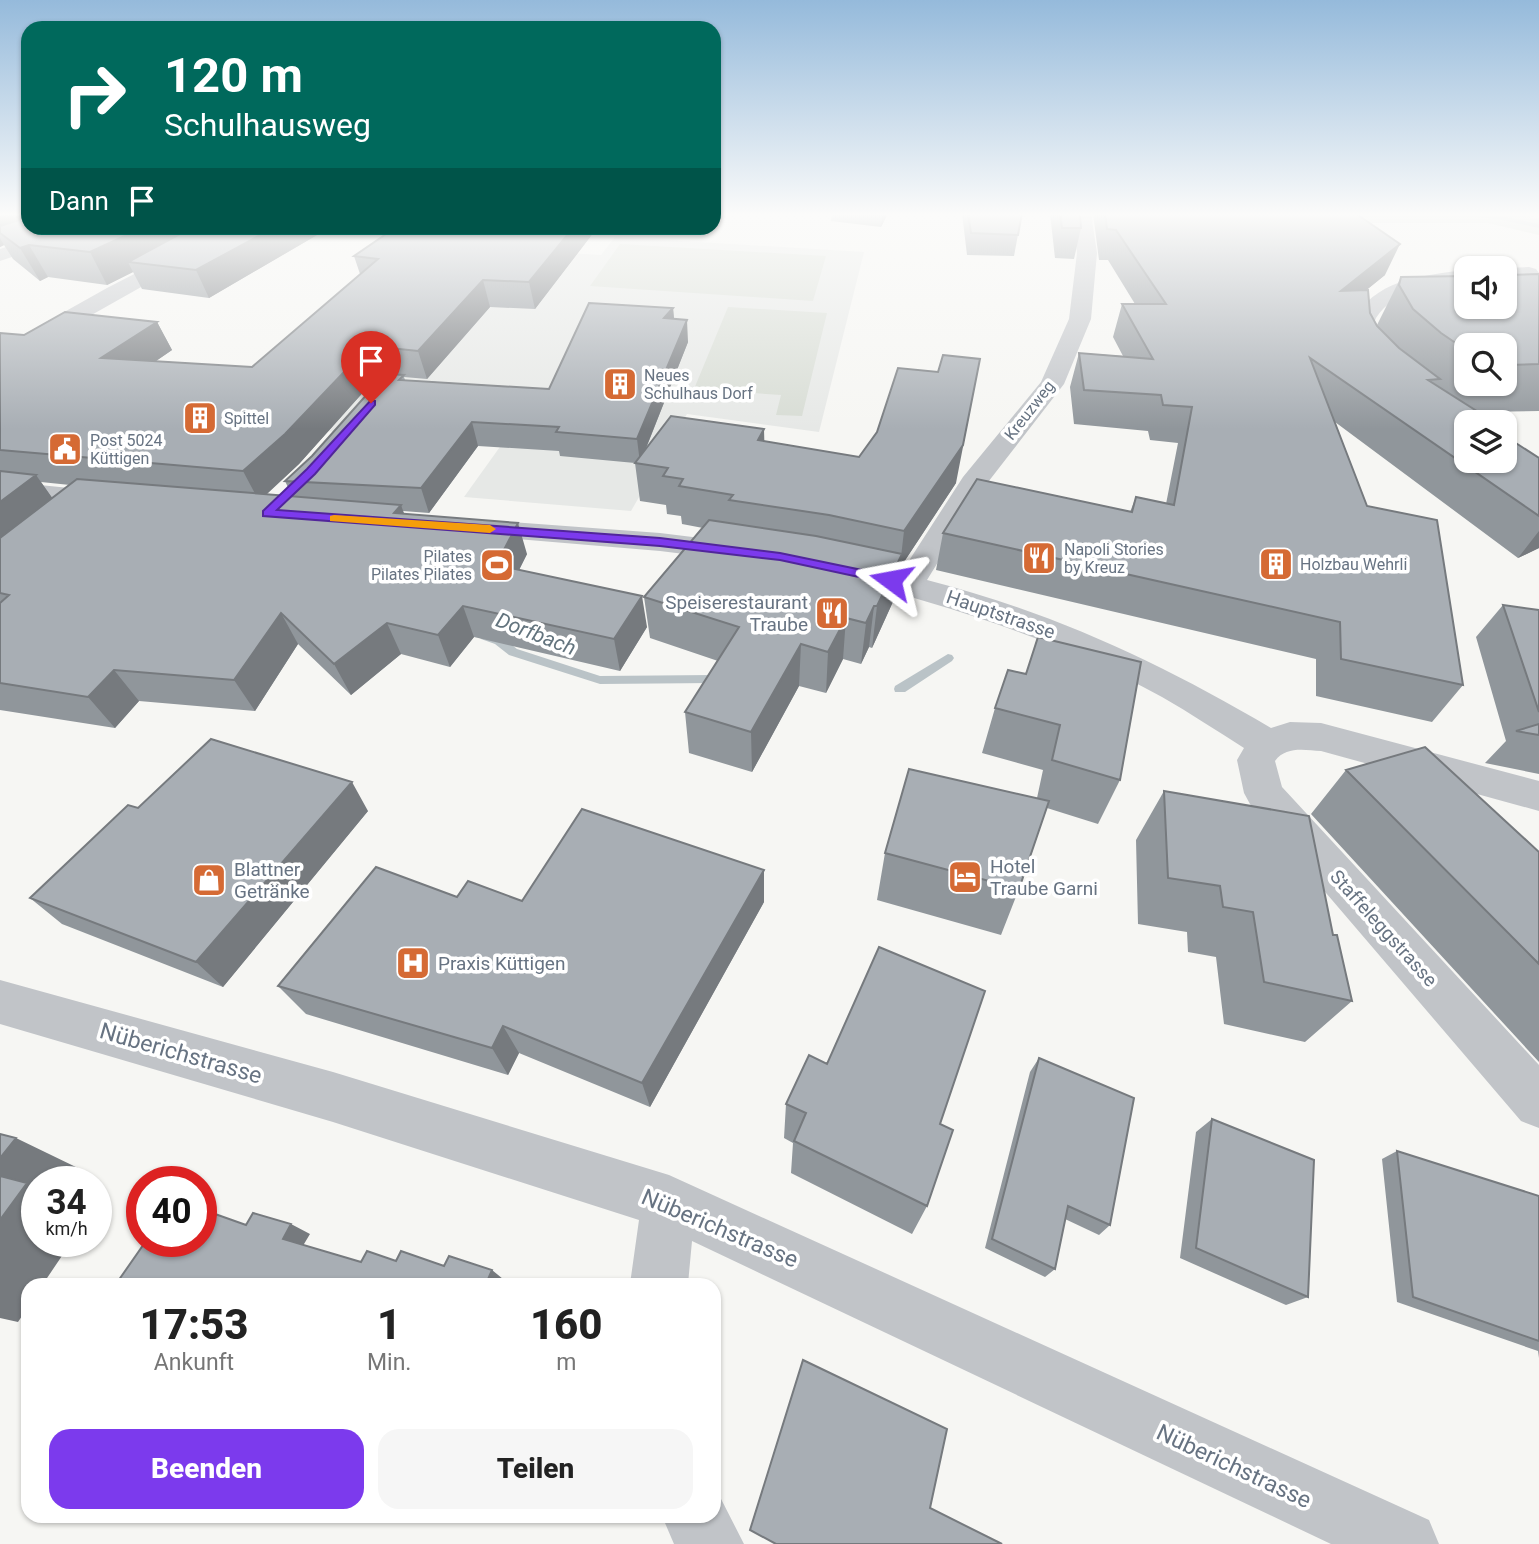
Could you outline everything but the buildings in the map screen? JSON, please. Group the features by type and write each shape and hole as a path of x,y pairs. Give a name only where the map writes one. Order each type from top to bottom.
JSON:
{"street":[{"path":"0,357 127,285"},
{"name":"Kreuzweg","path":"909,584 973,483 1052,384 1080,319 1084,285"},
{"path":"1392,375 1363,339 1362,324 1373,307 1398,289 1411,285"},
{"path":"0,489 131,502"},
{"path":"65,519 91,498"},
{"path":"441,526 660,542 767,555"},
{"name":"Hauptstrasse","path":"820,565 909,584 986,607 1081,642 1163,682 1266,744"},
{"path":"1266,744 1290,736 1321,737 1539,796"},
{"name":"Staffeleggstrasse","path":"1266,744 1255,760 1264,793 1539,1103"},
{"name":"Nüberichstrasse","path":"0,1002 333,1097 669,1202 1405,1544"},
{"path":"660,1278 669,1202"},
{"path":"699,1523 710,1544"}],"shaded area":[{"path":"443,285 856,285 819,432 687,414 631,511 464,497 502,444 297,429"},
{"path":"591,285 818,285 813,301"},
{"path":"728,307 827,313 802,416 776,415 781,395 694,389"}],"waterway":[{"name":"Dorfbach","path":"485,636 499,641 513,652 600,680 713,679"},
{"name":"Dorfbach","path":"900,689 948,658"}],"slow traffic":[{"path":"334,519 490,529"}],"place":[{"name":"Neues Schulhaus Dorf","path":"620,384"},
{"name":"Spittel","path":"200,418"},
{"name":"Post 5024 Küttigen","path":"65,449"},
{"name":"Napoli Stories by Kreuz","path":"1039,558"},
{"name":"Holzbau Wehrli","path":"1276,564"},
{"name":"Pilates Pilates Pilates","path":"497,565"},
{"name":"Speiserestaurant Traube","path":"832,613"},
{"name":"Hotel Traube Garni","path":"965,877"},
{"name":"Blattner Getränke","path":"209,880"},
{"name":"Praxis Küttigen","path":"413,963"}],"route":[{"path":"371,403 311,472 267,513 660,542 780,557 891,580"}]}
